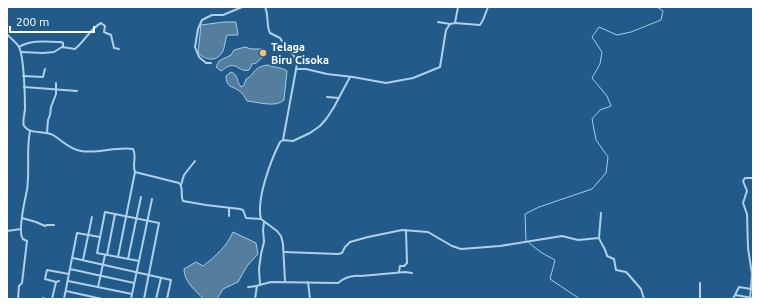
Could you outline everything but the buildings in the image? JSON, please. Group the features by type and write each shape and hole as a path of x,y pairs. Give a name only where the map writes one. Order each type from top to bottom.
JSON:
{"street":[{"path":"211,63 206,63 199,57 195,47 198,29 202,20 212,15 223,15 242,7"},
{"path":"261,219 266,178 278,146 283,140 296,69 296,60 294,55 279,36 271,34 268,31 267,10 265,7"},
{"path":"455,23 458,7"},
{"path":"438,22 480,25 485,17 488,7"},
{"path":"20,52 54,52 63,47 76,49 87,38 92,30 101,23 105,26 104,32 111,34 114,49 119,49"},
{"path":"296,69 306,69 327,74 389,83 413,78 438,68 441,64 446,30 450,24"},
{"path":"7,34 19,47 20,52 24,87 24,126 30,131 52,135 67,147 82,151 96,152 118,148 133,149 135,154 135,172 118,257"},
{"path":"19,47 24,44 40,41 61,42 63,43 63,47"},
{"path":"23,76 43,77 45,69"},
{"path":"283,140 294,141 320,126 327,118 350,77"},
{"path":"47,133 47,120 50,115 52,102 56,98 56,83"},
{"path":"24,87 77,91"},
{"path":"327,97 339,98"},
{"path":"47,120 51,122"},
{"path":"18,299 19,286 22,283 27,247 27,241 21,237 21,229 27,189 30,131"},
{"path":"195,161 184,175 181,185 182,199 186,202 241,209 246,218 261,219 278,231 281,236 284,252 285,281"},
{"path":"135,172 181,185"},
{"path":"735,294 751,298 752,274 748,248 747,214 743,203 747,191 743,181 745,178 753,178"},
{"path":"128,259 141,197"},
{"path":"131,299 152,199"},
{"path":"229,208 229,216"},
{"path":"139,261 97,254 105,212 159,223 144,299"},
{"path":"601,213 599,238 602,246 606,251 607,256 614,259 616,270 626,272 628,274 641,289 644,299"},
{"path":"98,287 115,214"},
{"path":"83,260 92,217"},
{"path":"22,218 45,226 54,225"},
{"path":"260,285 259,269 260,254 264,242 262,230 264,222"},
{"path":"7,231 21,229"},
{"path":"284,252 338,254 342,253 344,247 350,242 406,230 428,232 460,249 519,244 562,236 578,240 599,238"},
{"path":"399,272 400,266 404,266 407,263 406,230"},
{"path":"64,299 77,233 100,237"},
{"path":"73,258 171,280 166,299"},
{"path":"52,299 57,282 46,279 47,269 69,274"},
{"path":"70,269 134,283"},
{"path":"248,287 285,281 339,283 341,280 356,275 361,276 399,272 412,273"},
{"path":"156,299 160,278"},
{"path":"68,281 132,294"},
{"path":"308,282 310,299"},
{"path":"700,283 700,299"},
{"path":"255,299 257,286"},
{"path":"733,299 739,287 751,289"},
{"path":"66,291 102,299"}],"water":[{"path":"236,22 238,35 227,35 221,55 215,59 208,59 201,56 198,53 201,25"},
{"name":"Telaga Biru Cisoka","path":"245,47 251,49 263,49 266,54 255,64 253,63 249,70 242,70 234,66 230,66 221,71 216,67 219,61 231,55 234,50"},
{"name":"Telaga Biru Cisoka","path":"268,65 287,71 284,100 281,102 272,104 247,101 241,92 229,86 227,83 226,76 231,72 236,76 241,87 244,85 246,79 259,67"},
{"path":"233,232 256,243 258,254 247,266 238,282 223,289 217,299 204,299 188,282 184,269 196,262 203,266 221,250 228,242"}],"waterway":[{"path":"526,241 525,214 539,207 592,189 606,173 608,157 596,140 592,119 600,110 611,106 607,96 592,78 600,64 602,52 592,37 599,27 617,35 631,32 661,20 663,11 657,7"},
{"path":"529,243 542,253 555,260 550,279 580,299"}],"place":[{"name":"Telaga Biru Cisoka","path":"263,53"}]}
